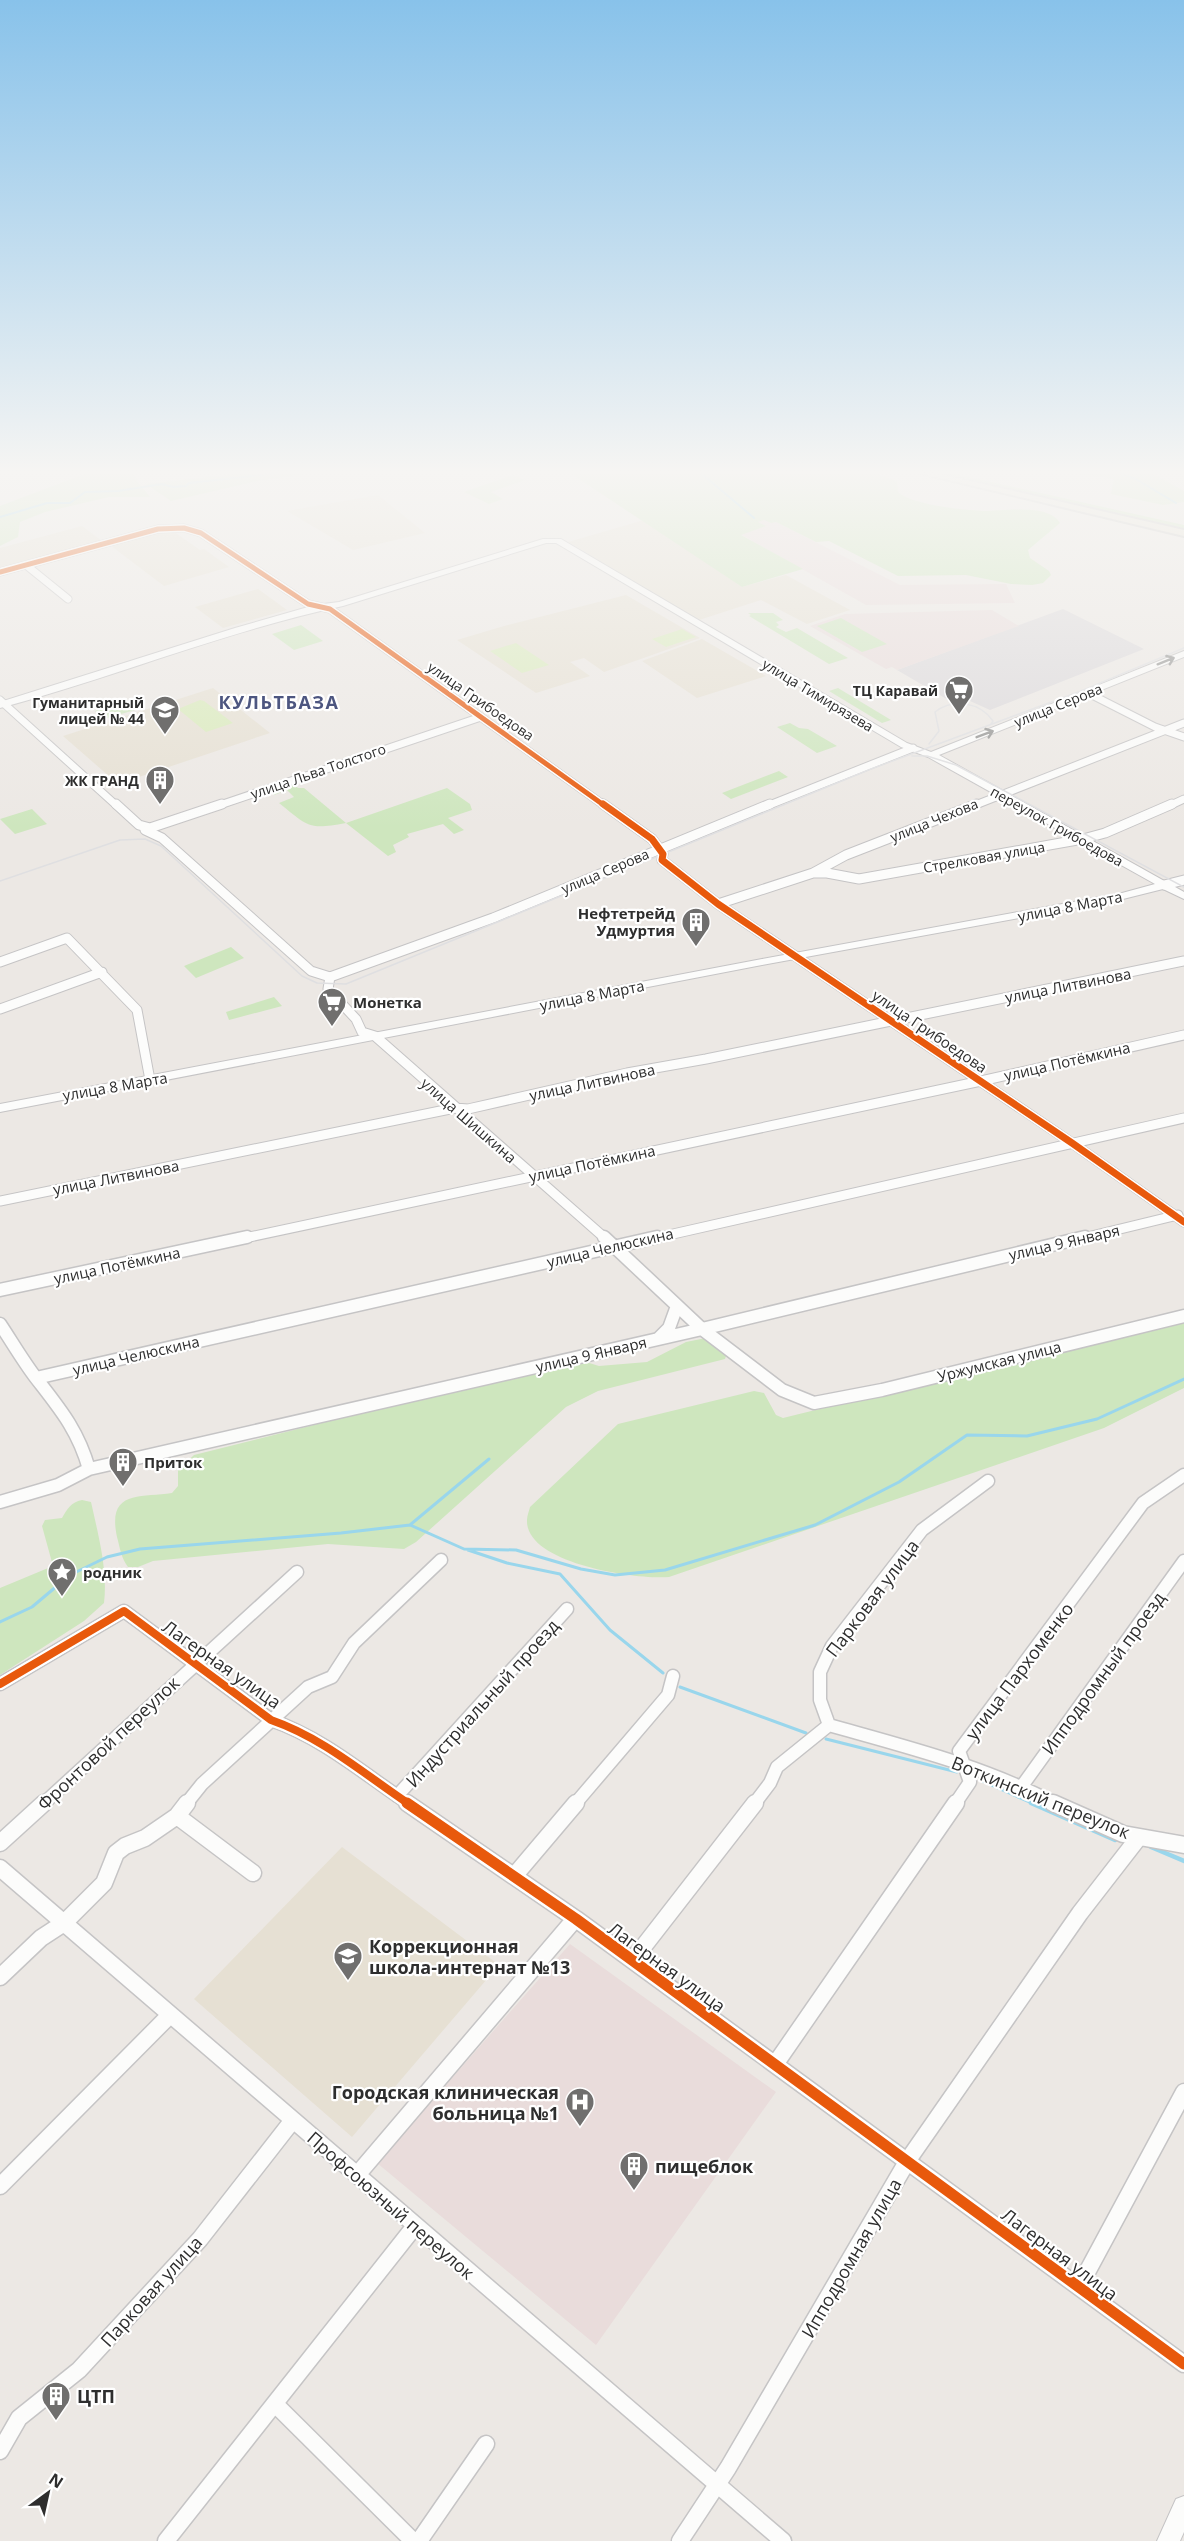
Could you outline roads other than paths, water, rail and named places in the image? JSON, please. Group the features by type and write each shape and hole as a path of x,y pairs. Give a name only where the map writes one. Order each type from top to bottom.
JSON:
{"street":[{"path":"59,592 68,599"},
{"name":"улица Грибоедова","path":"289,592 308,604 330,609 652,839 663,854 662,860 718,904 1181,1217"},
{"name":"улица Тимирязева","path":"318,607 340,604 380,592"},
{"name":"улица Тимирязева","path":"644,592 904,745 931,755"},
{"path":"2,703 318,607"},
{"name":"улица Серова","path":"931,755 1184,654"},
{"path":"1088,693 1184,737"},
{"path":"2,703 141,827 162,838 311,971 330,977"},
{"name":"улица Льва Толстого","path":"141,827 155,828 481,717"},
{"name":"улица Чехова","path":"718,904 813,873 846,855 1184,723"},
{"name":"улица Серова","path":"330,977 493,918 658,849 913,748"},
{"name":"переулок Грибоедова","path":"931,755 1182,895"},
{"name":"Стрелковая улица","path":"813,873 860,879 1083,839 1105,833 1184,799"},
{"path":"1143,873 1146,890 1182,895"},
{"name":"улица 8 Марта","path":"0,1108 1112,898 1184,880"},
{"path":"0,962 67,938 137,1010 150,1080"},
{"name":"улица Литвинова","path":"0,1201 455,1108 468,1109 627,1072 706,1059 1184,961"},
{"path":"0,1010 102,972"},
{"name":"улица Шишкина","path":"330,977 328,989 356,1018 362,1032 375,1036 614,1246 702,1329 782,1390 813,1403"},
{"name":"улица Потёмкина","path":"0,1290 981,1081 1184,1035"},
{"name":"улица Челюскина","path":"36,1378 1184,1118"},
{"name":"улица 9 Января","path":"0,1502 58,1485 89,1469 1181,1217"},
{"path":"659,1338 669,1328 677,1306"},
{"name":"Уржумская улица","path":"813,1403 882,1390 1184,1316"},
{"path":"0,1324 36,1378 73,1423 83,1444 89,1469"},
{"name":"улица Пархоменко","path":"776,2063 970,1782 959,1751 1143,1503 1184,1475"},
{"name":"Парковая улица","path":"829,1725 820,1700 820,1672 832,1646 922,1530 988,1481"},
{"path":"0,1977 41,1938 64,1923 104,1883 116,1853 125,1846 145,1838 177,1816 202,1784 308,1687 332,1677 354,1643 441,1560"},
{"name":"Ипподромный проезд","path":"1022,1786 1184,1561"},
{"name":"Фронтовой переулок","path":"0,1844 297,1572"},
{"name":"Индустриальный проезд","path":"397,1796 567,1609"},
{"name":"Лагерная улица","path":"0,1684 124,1611 272,1720 294,1726 321,1740 397,1796 515,1875 776,2063 1184,2364"},
{"path":"515,1875 668,1695 673,1676"},
{"path":"633,1960 770,1783 777,1767 829,1725"},
{"name":"Воткинский переулок","path":"829,1725 961,1762 1022,1786 1072,1813 1123,1834 1184,1845"},
{"path":"177,1816 253,1873"},
{"name":"Ипподромная улица","path":"680,2541 717,2485 908,2160 1080,1913 1139,1837"},
{"name":"Профсоюзный переулок","path":"0,1868 783,2541"},
{"path":"357,2175 575,1919"},
{"path":"0,2186 170,2015"},
{"path":"1079,2287 1184,2092"},
{"name":"Парковая улица","path":"0,2451 19,2418 79,2370 200,2239 293,2120"},
{"path":"166,2541 415,2226"},
{"path":"275,2404 413,2541"},
{"path":"419,2541 486,2444"},
{"path":"1168,2541 1184,2507"}],"waterway":[{"path":"410,1525 464,1549 516,1550 581,1569 615,1575 665,1570 815,1525 899,1482 967,1435 1027,1436 1097,1419 1184,1379"},
{"path":"410,1525 489,1459"},
{"path":"0,1622 32,1607 70,1575 107,1557 140,1549 341,1533 410,1525"},
{"path":"468,1550 507,1563 560,1574 610,1630 663,1673"},
{"path":"680,1687 806,1733"},
{"path":"826,1739 957,1772"},
{"path":"980,1780 1034,1804"},
{"path":"1031,1803 1115,1840"},
{"path":"1151,1847 1184,1861"}],"tram line":[{"path":"0,881 120,840 145,839 161,846 302,976 317,983 346,984 871,769 1081,691 1184,648"},
{"path":"929,744 939,731 935,712 950,705 974,706 988,715 993,721 991,724"},
{"path":"912,756 927,756 956,765 1184,887"}],"place":[{"name":"ТЦ Каравай","path":"959,716"},
{"name":"Гуманитарный лицей № 44","path":"165,736"},
{"name":"ЖК ГРАНД","path":"160,806"},
{"name":"Нефтетрейд Удмуртия","path":"696,948"},
{"name":"Монетка","path":"332,1028"},
{"name":"Приток","path":"123,1488"},
{"name":"родник","path":"62,1598"},
{"name":"Коррекционная школа-интернат №13","path":"348,1982"},
{"name":"Городская клиническая больница №1","path":"580,2128"},
{"name":"пищеблок","path":"634,2192"},
{"name":"ЦТП","path":"56,2422"}],"district":[{"name":"КУЛЬТБАЗА","path":"279,702"}]}
